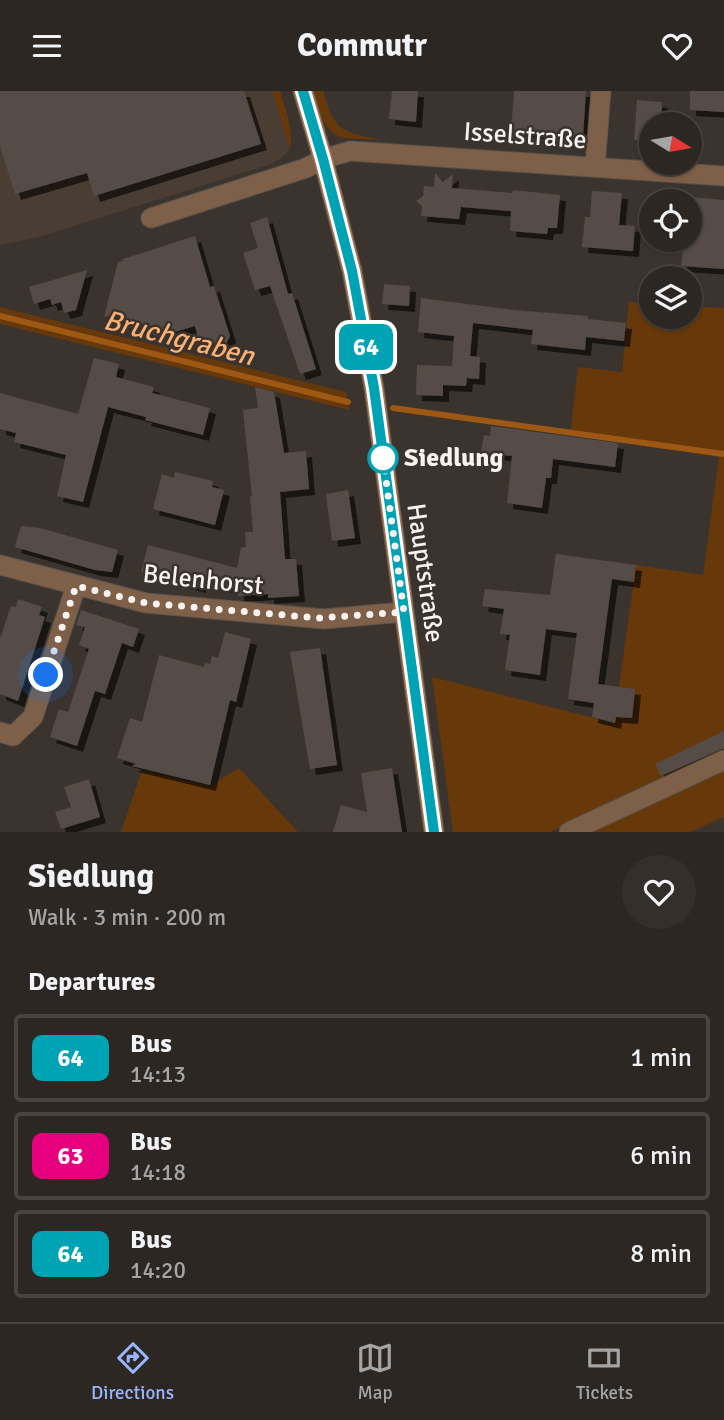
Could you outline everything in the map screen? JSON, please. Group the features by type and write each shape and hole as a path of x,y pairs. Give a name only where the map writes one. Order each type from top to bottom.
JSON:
{"main road":[{"name":"Hauptstraße","path":"303,91 352,271 372,377 434,832"}],"street":[{"path":"595,167 601,91"},
{"name":"Isselstraße","path":"150,218 306,168 323,159 350,151 724,176"},
{"name":"Belenhorst","path":"0,565 146,603 318,618 404,612"},
{"path":"0,732 13,736 33,717 76,586"},
{"path":"569,832 724,760"}],"shaded area":[{"path":"0,91 272,91 290,149 271,164 39,237 0,245"},
{"path":"272,91 280,91 290,127 290,149"},
{"path":"314,91 323,91 332,115 342,128 358,135 383,140 342,138 335,134 322,119"},
{"path":"629,302 639,302 639,329 702,329 702,307 724,308 724,749 550,832 453,832 432,677 614,723 616,717 631,718 635,689 619,687 636,565 703,575 719,457 570,435 578,367 622,372"},
{"path":"0,307 346,392 349,410 0,324"},
{"path":"239,768 298,832 121,832 142,770 210,786"},
{"path":"724,768 724,817 690,832 587,832"}],"building":[{"path":"0,91 244,91 261,144 94,196 87,173 15,194 0,146"},
{"path":"392,91 418,91 416,122 389,119"},
{"path":"514,91 586,91 583,136 511,131"},
{"path":"690,91 724,91 724,112 690,110"},
{"path":"637,100 662,102 662,112 639,112 639,140 634,140"},
{"path":"435,173 443,182 453,174 452,188 560,195 557,228 548,228 547,234 510,231 511,211 461,207 459,219 421,216 422,206 416,201 423,196 424,186 434,187"},
{"path":"592,191 622,193 619,225 635,226 633,251 582,247 585,217 590,217"},
{"path":"702,198 724,200 724,269 681,266 683,252 702,252"},
{"path":"267,217 288,294 292,293 316,369 300,374 270,286 255,290 243,253 258,248 250,223"},
{"path":"195,236 210,287 214,286 230,336 225,346 214,350 211,341 200,344 195,326 154,338 151,330 146,332 143,324 126,329 121,312 104,317 118,262"},
{"path":"87,270 76,310 64,313 61,302 52,305 50,299 34,304 29,287"},
{"path":"384,284 410,286 409,306 382,304"},
{"path":"421,298 588,316 588,319 626,323 624,341 586,337 585,350 531,344 533,330 473,323 470,356 480,357 479,379 467,378 466,386 443,385 443,396 416,395 417,365 452,366 454,336 418,332"},
{"path":"94,358 119,364 116,377 154,387 152,393 210,408 203,435 108,407 83,502 57,496 66,455 14,442 16,433 0,429 0,393 78,414"},
{"path":"255,387 274,392 284,453 306,451 309,489 280,492 285,559 296,559 299,596 238,596 238,590 201,580 200,587 141,572 148,545 237,568 241,548 246,547 245,532 253,532 243,410 258,408"},
{"path":"491,426 618,443 615,467 553,459 551,478 546,478 542,508 507,503 512,456 481,452 484,435 490,436"},
{"path":"175,472 213,481 212,487 224,490 215,525 153,509 162,474 174,478"},
{"path":"348,490 355,538 332,541 326,494"},
{"path":"21,526 40,528 118,550 112,572 95,570 15,547"},
{"path":"556,554 636,565 634,582 612,579 598,684 635,689 632,718 616,717 615,723 592,717 594,703 568,699 577,633 546,629 540,675 505,670 510,635 500,634 504,609 482,606 485,589 550,595"},
{"path":"18,599 42,607 39,615 45,617 18,701 0,694 0,639 11,606 16,607"},
{"path":"81,610 139,629 133,647 122,643 105,694 95,691 77,746 50,737 59,709 68,712 89,649 79,645 85,627 76,625"},
{"path":"225,632 251,639 236,702 230,700 210,785 132,766 136,764 117,758 130,718 142,722 159,655 204,667 205,663 210,664 212,656 218,658"},
{"path":"320,648 337,765 310,769 290,652"},
{"path":"724,731 724,748 661,776 655,764"},
{"path":"392,768 402,832 333,832 341,805 367,812 361,773"},
{"path":"89,779 100,817 61,829 55,812 71,807 64,787"}],"waterway":[{"name":"Bruchgraben","path":"0,316 348,402"},
{"name":"Bruchgraben","path":"393,408 724,454"}],"bus line":[{"name":"64","path":"303,91 352,271 374,388 434,832"}],"place":[{"name":"Siedlung","path":"383,458"}],"route":[{"path":"46,675 76,586 146,603 318,618 404,612 383,458"}]}
